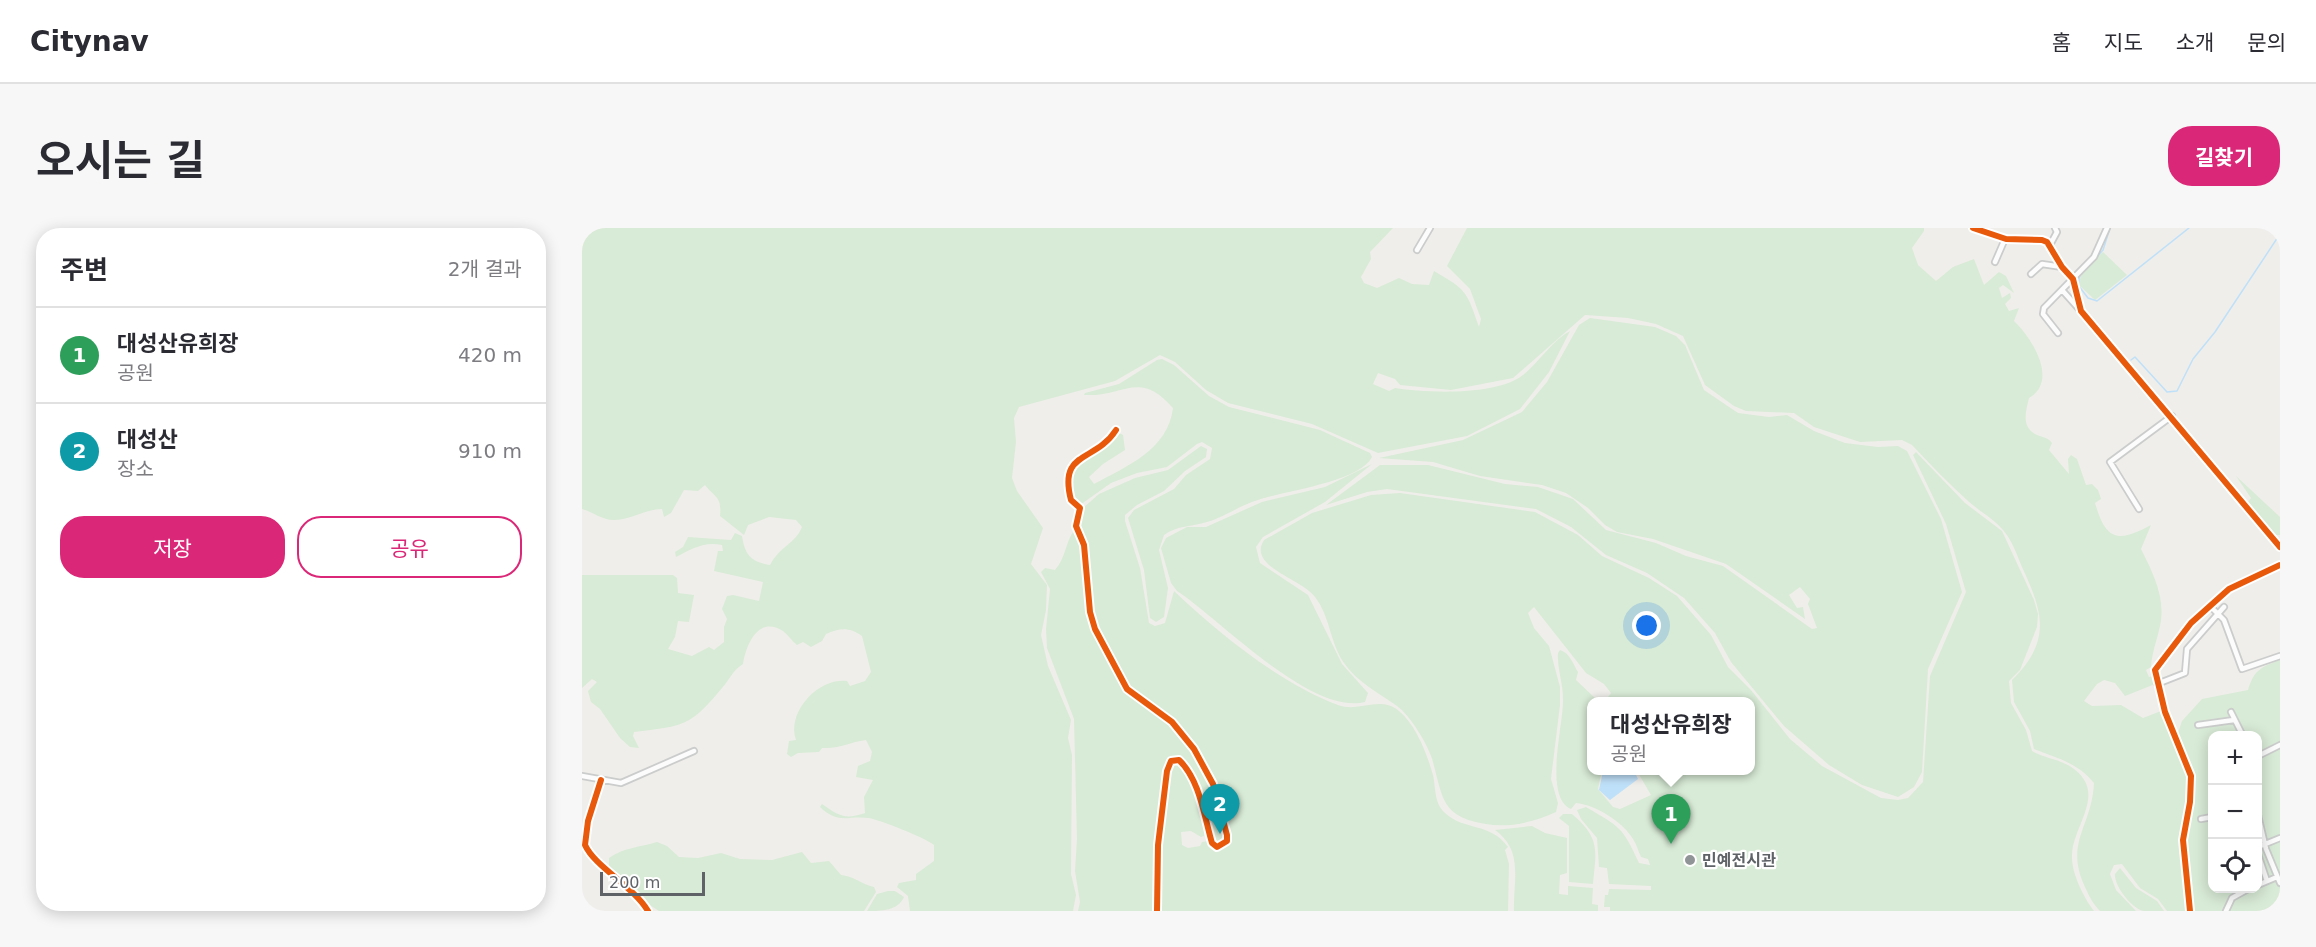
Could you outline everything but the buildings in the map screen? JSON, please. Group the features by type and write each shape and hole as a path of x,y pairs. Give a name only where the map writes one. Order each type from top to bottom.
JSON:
{"street":[{"path":"1417,250 1430,228"},
{"path":"1973,228 2005,239 2042,240 2050,245 2062,267 2073,279 2081,311"},
{"path":"2050,245 2057,232 2055,228"},
{"path":"2058,333 2043,311 2100,248 2107,228"},
{"path":"1995,262 2005,239"},
{"path":"2031,274 2042,264 2062,267"},
{"path":"2062,290 2172,416 2280,546"},
{"path":"2139,509 2110,462 2172,416"},
{"path":"1116,429 1108,442 1072,465 1069,470 1068,484 1071,500 1080,508 1076,526 1084,545 1090,612 1095,629 1128,689 1172,722 1194,749 1213,784 1227,835 1227,841 1223,845 1217,847 1212,843 1201,800 1186,769 1179,760 1171,761 1167,771 1158,845 1157,911"},
{"path":"2190,911 2183,840 2191,796 2191,776 2154,674 2156,667 2192,623 2231,587 2280,565"},
{"path":"2210,606 2227,625 2242,669 2280,656"},
{"path":"2157,684 2185,674 2187,649 2224,607"},
{"path":"2231,712 2241,731"},
{"path":"2198,725 2234,720"},
{"path":"2262,754 2280,745"},
{"path":"582,776 616,783 630,780 694,751"},
{"path":"601,780 588,821 585,844 594,857 634,893 648,911"},
{"path":"2201,819 2208,818"},
{"path":"2262,834 2280,883"},
{"path":"2264,844 2280,838"},
{"path":"2262,866 2267,881"},
{"path":"2262,883 2277,877"},
{"path":"2226,911 2232,898 2241,893"}],"green space":[{"path":"582,228 1393,228 1370,252 1371,259 1361,277 1364,283 1377,288 1399,278 1412,284 1429,285 1434,271 1460,288 1472,306 1479,327 1481,319 1470,289 1447,266 1467,228 1924,228 1912,248 1918,265 1936,281 1953,267 1974,259 1984,285 1999,272 2006,276 2014,293 2003,285 1999,288 2002,298 2010,293 2011,298 2005,304 2009,311 2019,308 2014,321 2035,348 2042,371 2042,381 2038,391 2029,398 2027,408 2026,423 2031,431 2052,443 2049,450 2069,474 2068,459 2071,455 2077,459 2086,485 2092,484 2098,490 2101,499 2095,503 2099,516 2109,531 2122,536 2151,525 2141,549 2160,596 2160,626 2151,667 2146,670 2149,677 2153,676 2155,684 2125,696 2115,683 2104,680 2097,684 2084,701 2092,706 2121,705 2143,718 2161,711 2168,722 2190,783 2181,848 2189,911 2167,911 2158,899 2140,888 2122,864 2114,865 2110,874 2116,890 2136,911 2100,911 2088,894 2079,871 2077,858 2094,783 2074,766 2034,749 2030,731 2014,702 2012,680 2025,666 2033,652 2040,626 2039,612 2012,543 1999,526 1972,505 1912,445 1902,440 1860,442 1814,427 1794,413 1746,411 1734,406 1705,385 1683,336 1656,324 1628,318 1585,315 1513,378 1451,390 1400,385 1395,379 1378,373 1373,384 1389,391 1395,388 1442,392 1496,387 1523,375 1570,331 1549,372 1520,409 1467,436 1378,453 1312,424 1228,403 1206,390 1175,362 1160,355 1115,381 1019,407 1014,418 1016,442 1012,478 1017,491 1043,528 1031,564 1047,585 1046,610 1041,635 1048,666 1071,720 1068,738 1072,755 1071,874 1076,895 1073,911 910,911 908,896 897,887 899,883 916,880 916,874 934,861 934,845 883,822 861,817 838,818 820,807 822,804 838,814 847,816 865,813 864,797 873,780 856,777 858,766 870,761 872,752 866,740 822,748 819,752 798,753 791,757 787,754 789,741 796,740 794,729 796,718 807,698 836,681 847,681 850,686 865,681 871,672 862,636 844,629 826,634 822,641 811,647 803,642 797,645 783,631 774,627 760,629 750,641 743,664 702,710 675,726 634,732 633,736 639,748 630,747 620,738 600,709 591,702 588,691 597,682 592,679 582,688 582,575 673,575 677,578 678,593 694,595 689,622 678,621 675,637 668,649 692,656 709,647 714,650 724,642 724,627 727,619 722,609 727,596 733,595 759,601 763,582 714,571 718,551 723,551 722,545 704,545 676,557 675,552 683,547 688,537 731,540 735,533 742,536 745,549 750,557 770,565 802,527 796,520 769,517 748,525 744,535 720,516 719,501 705,485 698,491 684,490 671,513 664,517 662,509 620,520 610,520 582,509"},
{"path":"2103,252 2127,275 2095,300 2079,285 2084,270"},
{"path":"1590,318 1655,327 1676,336 1685,345 1704,390 1738,413 1769,417 1787,415 1814,431 1845,443 1878,447 1898,446 1907,451 1941,519 1962,592 1928,669 1922,772 1914,787 1898,797 1862,785 1829,765 1784,726 1731,662 1715,633 1684,598 1647,573 1606,555 1571,527 1536,509 1387,489 1367,492 1326,505 1380,465 1428,465 1505,484 1538,487 1573,499 1606,530 1656,543 1686,556 1723,566 1812,629 1817,628 1808,604 1810,599 1800,587 1789,595 1797,608 1803,607 1805,619 1726,564 1653,539 1617,532 1566,493 1542,485 1480,476 1433,462 1379,458 1463,440 1522,412 1547,382 1579,325"},
{"path":"1162,359 1174,365 1209,396 1229,407 1320,430 1370,453 1372,457 1365,466 1337,479 1258,500 1214,520 1180,528 1164,535 1159,550 1168,588 1164,617 1156,622 1150,618 1144,570 1128,518 1134,510 1174,489 1186,475 1210,459 1212,448 1202,442 1197,444 1167,467 1137,473 1111,483 1080,505 1071,493 1070,483 1073,468 1106,447 1117,432 1123,435 1125,450 1103,464 1089,477 1094,484 1132,463 1155,446 1170,423 1173,408 1161,396 1141,387 1098,395 1084,395 1119,384"},
{"path":"1201,446 1207,449 1206,457 1185,471 1164,491 1137,505 1125,515 1140,568 1149,623 1155,626 1165,623 1174,591 1210,624 1251,656 1316,696 1346,707 1384,704 1399,711 1411,724 1424,749 1441,809 1452,819 1493,834 1508,847 1505,850 1509,864 1508,911 1159,911 1160,851 1168,800 1170,765 1178,762 1188,777 1200,807 1204,828 1204,836 1201,837 1191,831 1181,832 1182,845 1188,848 1200,846 1202,842 1208,841 1214,848 1222,849 1229,842 1228,825 1211,774 1195,748 1174,721 1133,692 1095,625 1087,548 1078,527 1083,508 1099,494 1135,478 1168,470"},
{"path":"1916,452 1965,503 2002,531 2034,600 2038,614 2037,627 2020,670 2009,681 2011,703 2026,730 2032,751 2074,769 2088,789 2086,810 2074,844 2072,862 2079,885 2094,911 1610,911 1610,907 1604,907 1605,895 1608,895 1609,889 1651,890 1651,886 1609,884 1607,868 1599,867 1597,838 1581,819 1577,810 1586,807 1613,824 1624,834 1639,863 1650,865 1648,859 1641,857 1634,841 1623,826 1592,807 1576,803 1571,809 1563,802 1558,790 1556,775 1563,699 1558,659 1560,650 1569,656 1578,672 1576,680 1594,697 1587,697 1587,775 1601,775 1598,789 1613,807 1620,809 1651,795 1639,775 1755,775 1755,697 1608,697 1611,693 1604,684 1586,673 1534,607 1528,613 1534,628 1549,646 1560,687 1551,779 1558,803 1556,812 1513,825 1471,821 1461,817 1447,804 1439,786 1431,755 1413,723 1402,710 1349,670 1339,655 1324,613 1315,597 1269,565 1263,558 1261,549 1264,540 1312,513 1371,495 1400,493 1535,512 1578,535 1602,556 1649,578 1677,596 1711,635 1728,667 1751,690 1790,739 1822,766 1881,798 1898,800 1908,798 1923,782 1930,676 1966,592 1946,524 1913,455"},
{"path":"1372,464 1325,502 1263,537 1256,547 1260,563 1308,595 1342,664 1368,693 1365,702 1343,702 1319,694 1293,680 1177,591 1171,583 1161,548 1166,538 1187,527 1206,527 1262,502 1325,487"},
{"path":"2236,476 2280,517 2280,535 2275,535 2248,502 2251,498"},
{"path":"1075,529 1082,551 1088,608 1107,654 1130,693 1168,721 1190,745 1207,775 1223,822 1226,838 1221,844 1216,844 1212,840 1202,800 1186,765 1177,757 1171,757 1166,766 1155,911 1078,911 1080,902 1075,871 1077,839 1074,719 1047,648 1046,629 1050,589 1041,572 1045,568 1055,570"},
{"path":"2280,660 2280,911 2192,911 2184,846 2192,784 2178,733 2182,721 2202,699 2248,690 2253,678 2263,667"},
{"path":"1563,814 1572,814 1592,838 1595,854 1593,884 1569,882 1569,826 1559,818"},
{"path":"1532,826 1545,833 1567,838 1567,873 1560,875 1559,894 1568,895 1568,886 1593,888 1592,904 1598,905 1598,911 1514,911 1515,867 1513,857 1504,838 1495,830"},
{"path":"657,842 667,846 679,857 698,858 721,853 740,859 772,860 802,852 811,863 829,861 841,875 874,887 876,892 864,911 659,911 642,900 609,867 609,858 614,855"},
{"path":"2120,868 2136,888 2157,901 2164,911 2144,911 2129,902 2115,879 2115,874"},
{"path":"895,891 904,897 893,908 867,911 877,894"}],"water":[{"path":"1636,775 1638,779 1610,800 1599,790 1602,776"}],"waterway":[{"path":"2096,258 2103,250 2110,228"},
{"path":"2080,275 2078,285 2088,298 2097,301 2189,228"},
{"path":"2131,360 2135,357 2167,392 2177,391 2193,359 2215,332 2280,234"}],"cycle path":[{"path":"1973,228 2006,239 2047,242 2062,267 2073,279 2081,311 2280,547"},
{"path":"1116,430 1108,440 1074,465 1068,484 1071,500 1080,508 1076,526 1084,545 1090,612 1095,629 1127,689 1172,722 1194,749 1213,784 1227,835 1227,841 1217,847 1212,843 1197,788 1179,760 1171,761 1167,771 1158,845 1157,911"},
{"path":"2190,911 2183,840 2190,802 2191,776 2165,712 2155,670 2191,623 2229,589 2280,565"},
{"path":"601,780 588,821 585,845 597,861 633,893 648,911"}],"place":[{"name":"대성산","path":"1220,834"},
{"name":"대성산유희장","path":"1671,844"},
{"name":"민예전시관","path":"1690,860"}]}
